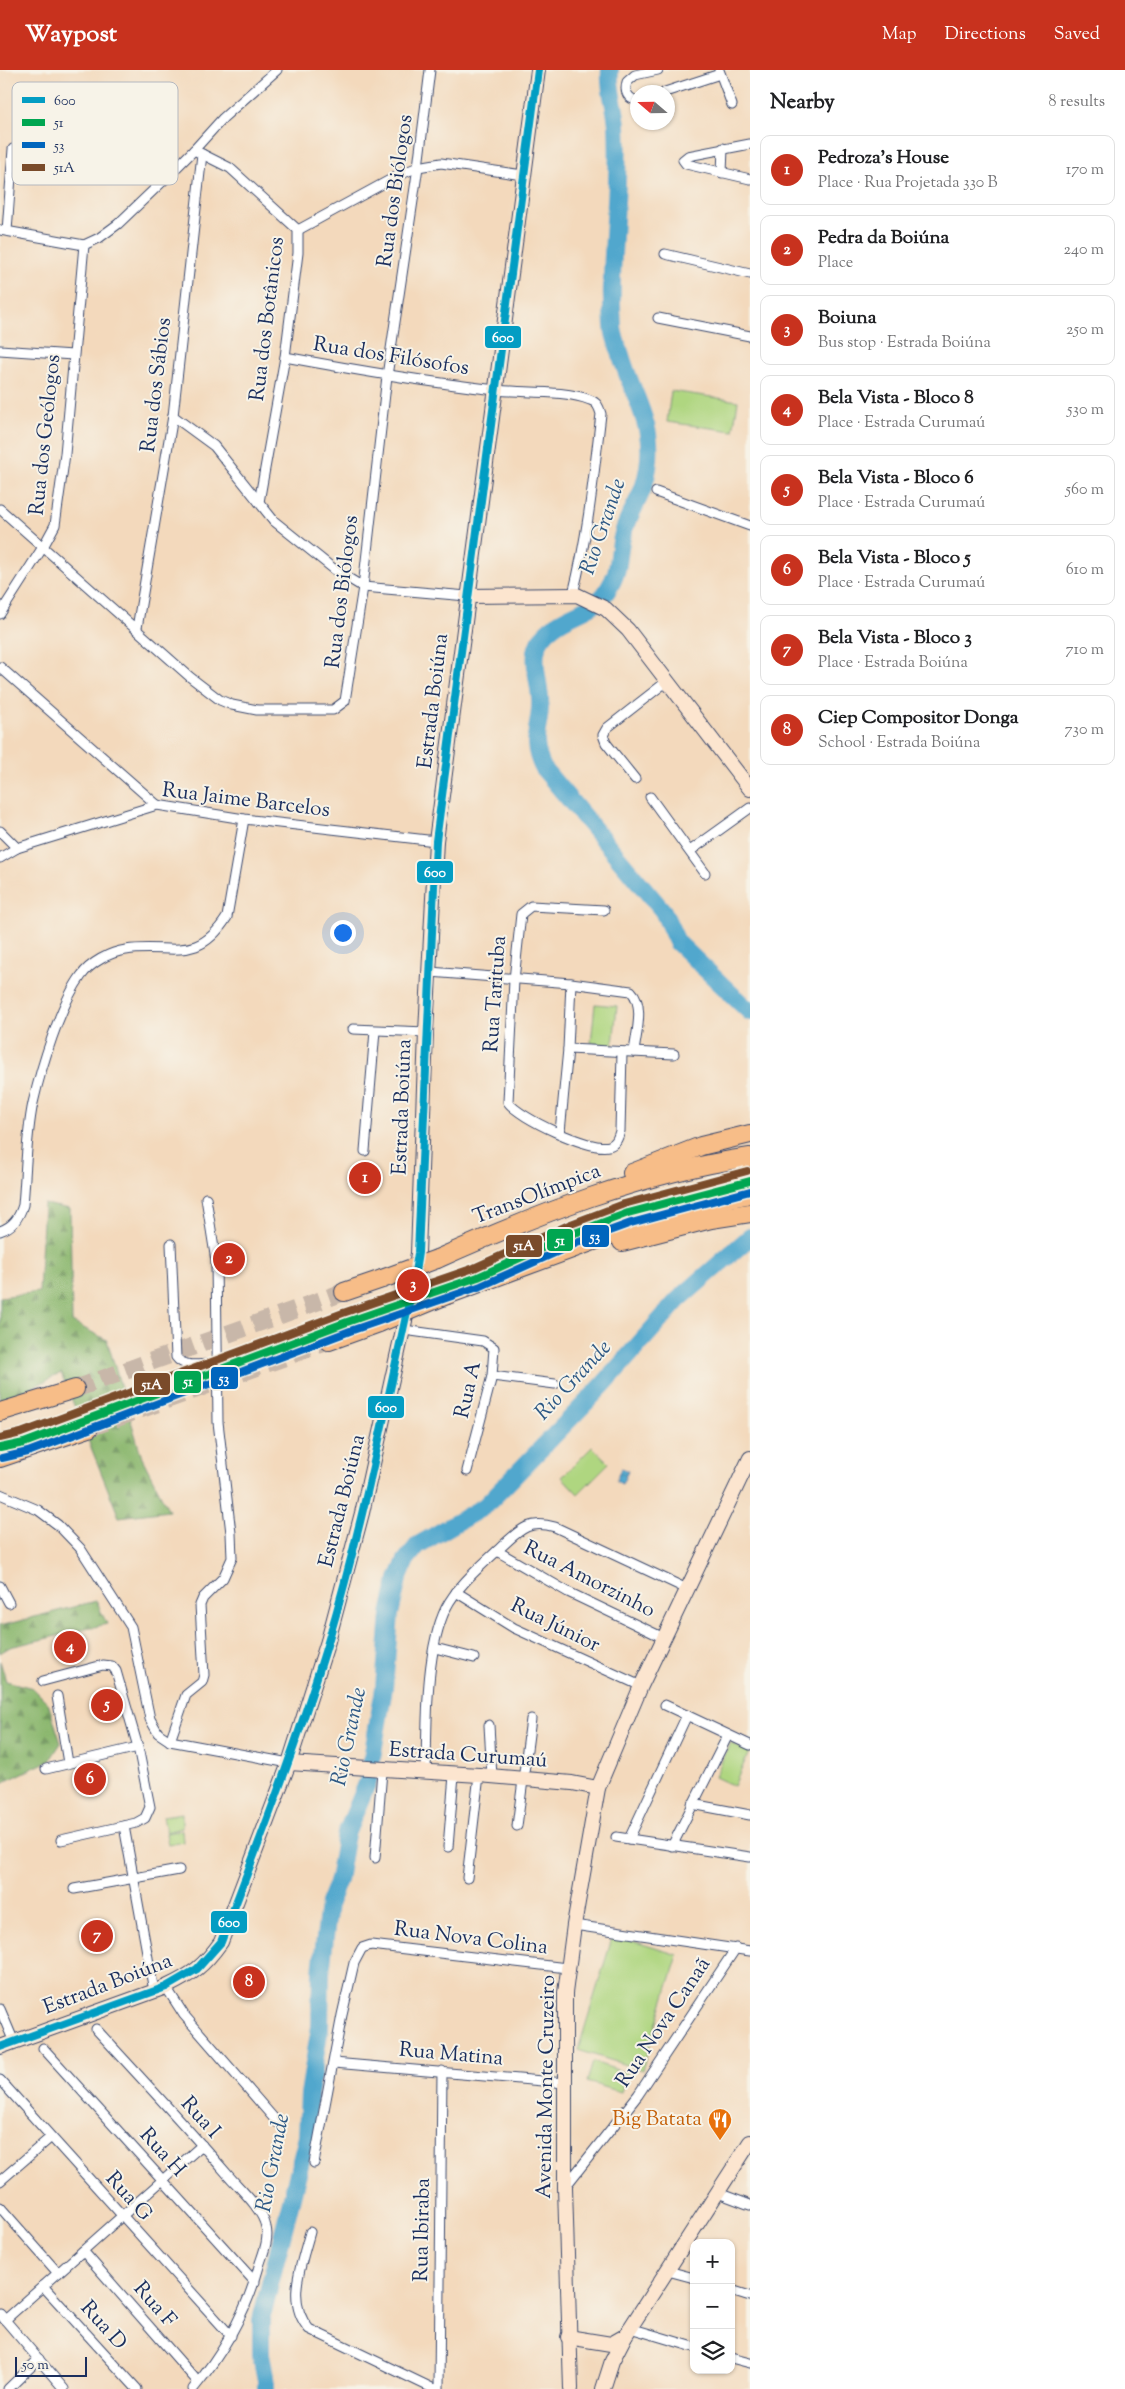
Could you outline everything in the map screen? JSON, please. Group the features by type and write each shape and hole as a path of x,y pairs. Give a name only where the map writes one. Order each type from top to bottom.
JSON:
{"highway":[{"path":"476,1242 498,1227 701,1146 750,1134"},
{"name":"TransOlímpica","path":"344,1292 437,1260 476,1242 580,1201 649,1179 750,1157"},
{"path":"329,1341 447,1295 648,1221 699,1205 750,1194"},
{"path":"559,1254 586,1254 644,1235 750,1212"},
{"path":"0,1412 75,1389"},
{"path":"0,1458 89,1428"}],"street":[{"path":"178,170 198,152 222,118 277,70"},
{"name":"Rua dos Biólogos","path":"0,508 190,677 220,700 232,705 256,710 333,710 345,701 363,587 387,376 418,167 430,70"},
{"name":"Estrada Boiúna","path":"0,2047 160,1989 193,1974 207,1962 221,1942 289,1764 333,1622 362,1512 404,1330 418,1253 426,1032 436,841 538,70"},
{"path":"630,98 627,95 626,82 634,75 658,70"},
{"path":"675,88 719,72 732,105"},
{"path":"750,144 688,156 683,160 686,164 750,179"},
{"path":"722,148 722,173"},
{"name":"Rua dos Botânicos","path":"198,152 230,168 298,230 298,253 285,357 259,502"},
{"name":"Rua dos Sábios","path":"137,628 173,416 198,152"},
{"path":"12,157 3,231 84,245 99,238 118,224 161,185"},
{"path":"298,230 399,175 418,167 441,163 523,176"},
{"name":"Rua dos Geólogos","path":"0,614 50,535 56,516 65,454 84,245"},
{"path":"665,254 750,274"},
{"path":"658,318 750,336"},
{"path":"0,350 73,355"},
{"name":"Rua dos Filósofos","path":"285,357 387,376 497,390 569,395 590,400 597,404 601,414 592,494 575,595"},
{"path":"173,416 214,446 259,502 285,529 335,570 363,587 467,596 575,595 590,600 613,615 628,630 666,682 750,789"},
{"path":"656,492 750,526"},
{"path":"0,667 157,805"},
{"path":"635,779 606,743 603,735 607,728 666,682"},
{"path":"650,797 705,873"},
{"name":"Rua Jaime Barcelos","path":"0,858 17,848 157,805 244,819 436,841"},
{"path":"690,851 750,808"},
{"path":"0,1231 12,1226 19,1217 23,1206 33,1105 45,1057 70,995 81,974 109,954 141,948 187,950 200,944 218,931 227,917 244,819"},
{"path":"0,831 17,848"},
{"name":"Rua Tarituba","path":"604,910 544,905 531,906 524,909 520,914 514,980 508,1102 522,1115 586,1143 608,1146 615,1143 620,1131 622,1053"},
{"path":"430,972 571,983 631,991 638,1000 634,1052"},
{"path":"560,1132 568,1049 571,983"},
{"path":"353,1029 426,1032"},
{"path":"365,1151 375,1031"},
{"path":"568,1049 674,1054"},
{"path":"0,1494 38,1510 58,1525 80,1548 131,1626 150,1719 158,1733 170,1741 186,1695 202,1682 204,1675 200,1605 203,1598 223,1578 232,1558 231,1532 218,1422 216,1261 206,1198"},
{"path":"171,1244 176,1357 185,1364 218,1363"},
{"name":"Rua A","path":"404,1330 491,1344 495,1352 492,1376 467,1471"},
{"path":"492,1376 555,1384"},
{"path":"598,1788 641,1686 750,1458"},
{"path":"426,1773 431,1670 440,1622 456,1592 498,1551 528,1526 536,1523 544,1524 687,1588"},
{"name":"Rua Amorzinho","path":"498,1551 568,1592 664,1638"},
{"path":"0,1586 9,1602"},
{"name":"Rua Júnior","path":"456,1592 514,1628 641,1686"},
{"path":"435,1648 474,1658"},
{"path":"44,1681 103,1665 112,1666 116,1671 138,1747 150,1807 145,1818 124,1826 62,1840"},
{"path":"58,1696 68,1763"},
{"path":"665,1705 750,1745"},
{"path":"629,1839 687,1716"},
{"path":"517,1826 525,1780 531,1719"},
{"path":"467,1878 485,1776 489,1725"},
{"path":"672,1846 728,1735"},
{"name":"Estrada Curumaú","path":"170,1741 289,1764 485,1776 572,1783 598,1788"},
{"path":"46,1770 138,1747"},
{"path":"375,1858 379,1770"},
{"path":"448,1847 454,1775"},
{"name":"Avenida Monte Cruzeiro","path":"571,2389 565,2187 564,2014 567,1968 598,1788"},
{"path":"692,1804 750,1815"},
{"path":"124,1826 160,1989 278,2123"},
{"path":"616,1837 750,1857"},
{"path":"74,1889 179,1870"},
{"path":"574,1925 750,1951"},
{"name":"Rua Nova Colina","path":"334,2063 354,1963 362,1948 371,1945 567,1968"},
{"name":"Rua Nova Canaã","path":"565,2187 638,2095 736,1948"},
{"path":"0,2009 14,2042"},
{"name":"Rua I","path":"96,2029 255,2206 266,2224 268,2237 255,2282"},
{"name":"Rua H","path":"43,2048 255,2282"},
{"path":"314,2163 334,2063"},
{"name":"Rua Matina","path":"334,2063 565,2083"},
{"name":"Rua Ibiraba","path":"439,2389 442,2071"},
{"name":"Rua G","path":"0,2080 231,2336"},
{"path":"0,2181 51,2137"},
{"path":"603,2389 614,2348 668,2271 750,2142"},
{"path":"64,2389 3,2317 43,2286 202,2145"},
{"path":"718,2192 750,2205"},
{"path":"0,2207 58,2272"},
{"path":"310,2232 297,2291 300,2318 309,2329 434,2389"},
{"name":"Rua F","path":"83,2251 195,2386"},
{"path":"668,2271 690,2277"},
{"path":"195,2386 213,2364 231,2336 255,2282"},
{"name":"Rua D","path":"43,2286 137,2389"},
{"path":"735,2291 750,2296"},
{"path":"627,2332 690,2346"},
{"path":"568,2338 614,2348"},
{"path":"8,2389 39,2358"},
{"path":"735,2359 750,2363"}],"green space":[{"path":"671,391 738,401 733,431 667,422"},
{"path":"595,1004 617,1006 613,1045 591,1043"},
{"path":"44,1204 70,1209 72,1322 107,1340 142,1458 169,1511 119,1517 61,1373 0,1404 0,1297 39,1292"},
{"path":"592,1447 609,1463 578,1494 562,1477"},
{"path":"96,1601 107,1624 10,1647 0,1653 0,1626"},
{"path":"0,1661 6,1681 33,1688 48,1703 61,1743 50,1760 0,1784"},
{"path":"730,1743 749,1752 734,1786 715,1777"},
{"path":"182,1813 182,1828 166,1832 163,1816"},
{"path":"182,1830 183,1842 168,1845 166,1833"},
{"path":"613,1935 678,1955 642,2070 578,2050"},
{"path":"593,2062 627,2073 621,2092 587,2082"}],"water":[{"path":"621,1468 628,1471 622,1484 616,1481"}],"waterway":[{"name":"Rio Grande","path":"610,70 618,151 612,276 613,329 648,432 648,465 642,491 624,530 615,575 607,591 596,603 554,626 539,642 535,659 540,698 536,748 543,768 663,911 677,942 750,1012"},
{"name":"Rio Grande","path":"266,2389 261,2355 261,2320 307,2137 309,2094 320,2027 321,1972 329,1903 338,1880 346,1834 368,1781 384,1688 390,1614 398,1579 406,1560 418,1545 485,1506 602,1386 678,1300 750,1237"}],"tunnel":[{"path":"75,1389 344,1292"},
{"path":"89,1428 329,1341"}],"transit line":[{"name":"600","path":"0,2047 166,1987 197,1969 221,1942 291,1756 341,1598 374,1464 413,1285 418,1253 436,841 538,70"},
{"name":"51A","path":"0,1438 21,1433 343,1313 474,1268 571,1224 624,1204 747,1171"},
{"name":"51","path":"0,1448 24,1443 347,1322 478,1277 575,1233 628,1213 750,1181"},
{"name":"53","path":"2,1458 28,1452 350,1331 481,1286 579,1242 631,1223 750,1191"}],"place":[{"name":"Pedroza's House","path":"365,1178"},
{"name":"Pedra da Boiúna","path":"229,1259"},
{"name":"Boiuna","path":"413,1285"},
{"name":"Bela Vista - Bloco 8","path":"70,1647"},
{"name":"Bela Vista - Bloco 6","path":"107,1705"},
{"name":"Bela Vista - Bloco 5","path":"90,1779"},
{"name":"Bela Vista - Bloco 3","path":"97,1936"},
{"name":"Ciep Compositor Donga","path":"249,1982"},
{"name":"Big Batata","path":"720,2141"}]}
